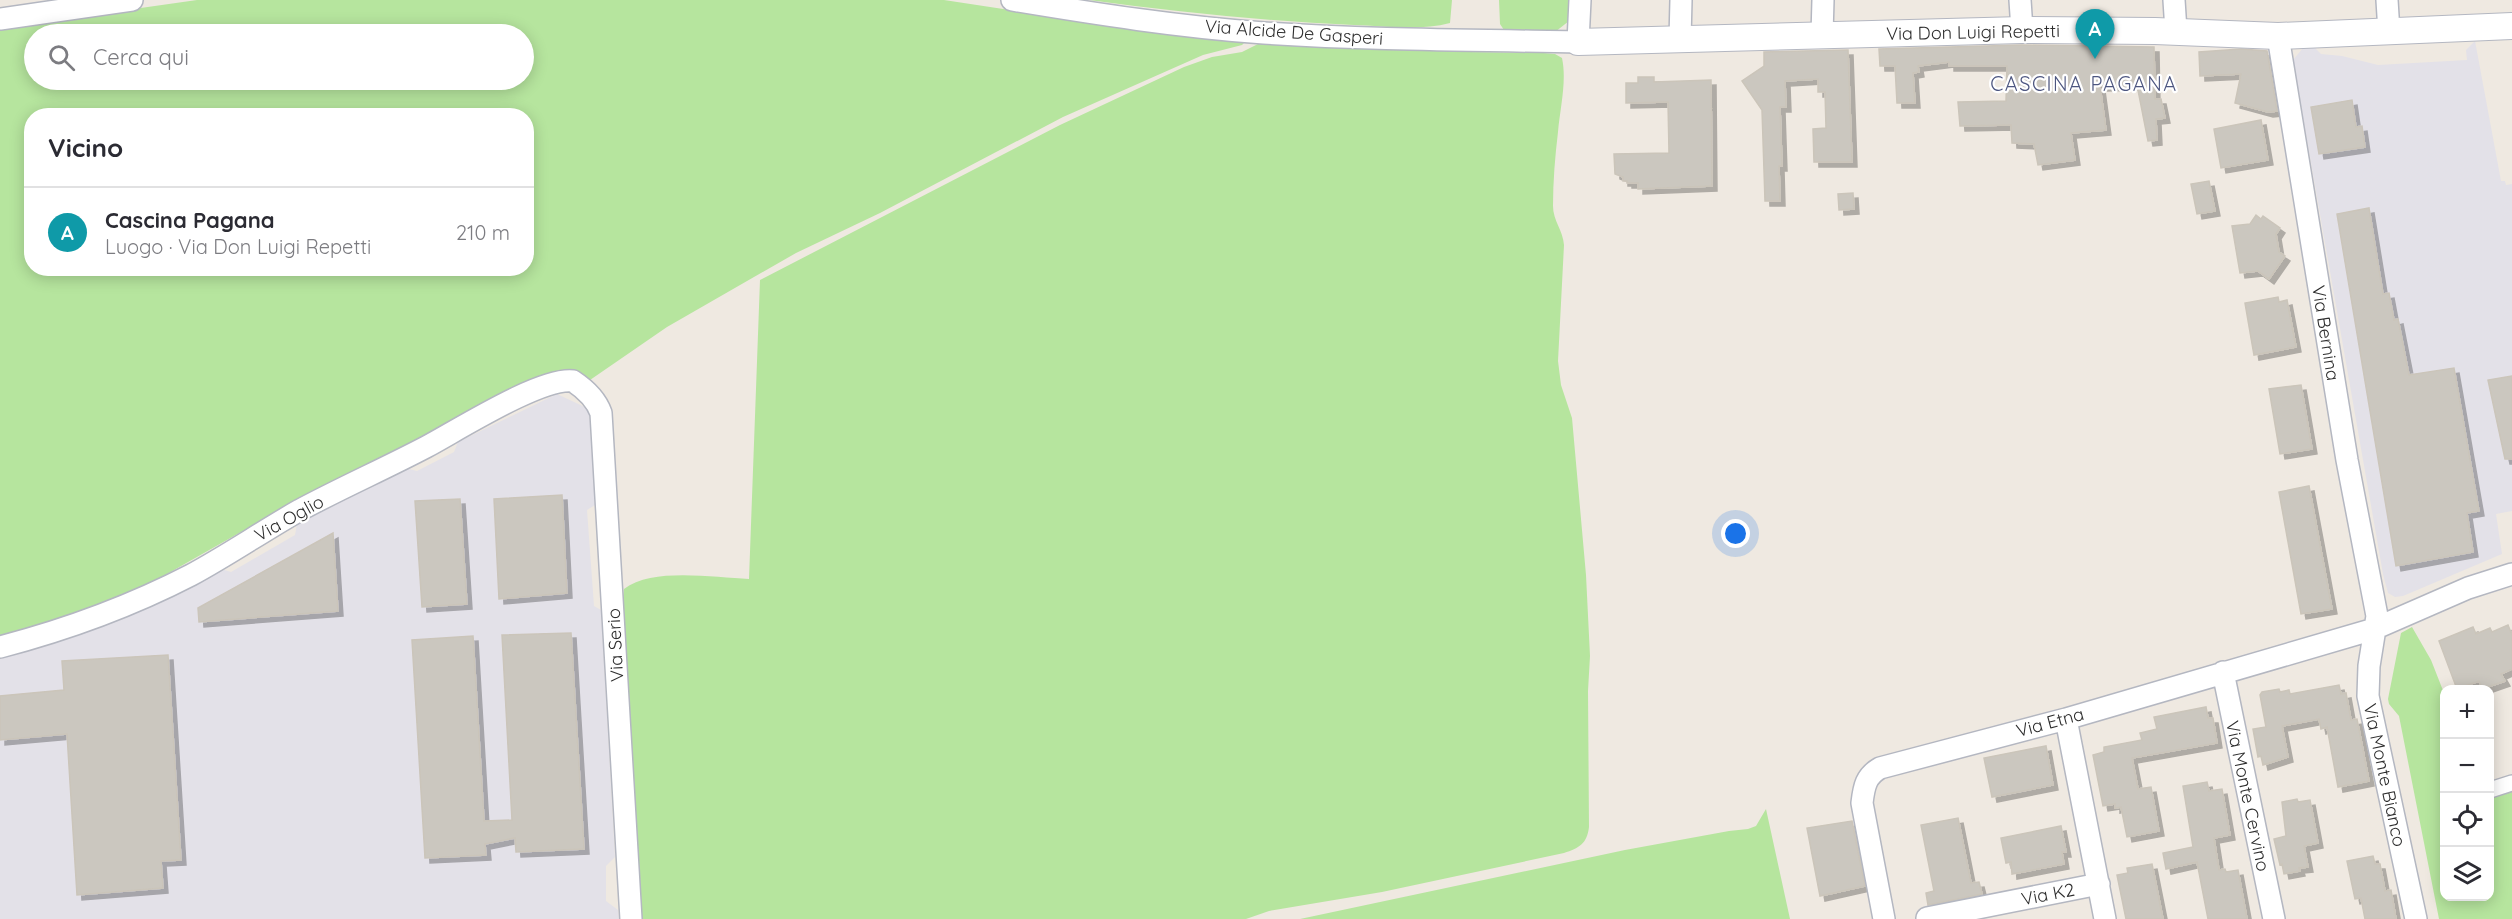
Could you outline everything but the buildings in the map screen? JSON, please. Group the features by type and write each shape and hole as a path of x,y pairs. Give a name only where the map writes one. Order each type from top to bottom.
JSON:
{"street":[{"path":"0,19 132,0"},
{"name":"Via Alcide De Gasperi","path":"1012,0 1102,15 1261,33 1351,38 1578,42"},
{"path":"1578,42 1580,0"},
{"path":"1680,39 1681,0"},
{"path":"1822,35 1823,0"},
{"path":"2020,0 2022,30"},
{"path":"2174,0 2176,31"},
{"path":"2387,0 2389,32"},
{"name":"Via Don Luigi Repetti","path":"1578,42 2022,30 2176,31 2278,36 2512,26"},
{"name":"Via Bernina","path":"2278,36 2347,460 2377,616 2374,629"},
{"name":"Via Oglio","path":"0,646 42,636 149,595 192,574 300,510 521,396 552,383 573,381"},
{"name":"Via Serio","path":"573,381 587,392 599,406 601,413 631,919"},
{"name":"Via Etna","path":"1884,919 1862,802 1864,785 1871,773 1880,768 2066,719 2374,629 2468,588 2512,574"},
{"name":"Via Monte Bianco","path":"2374,629 2368,666 2368,696 2416,919"},
{"name":"Via Monte Cervino","path":"2223,672 2274,919"},
{"name":"Via K2","path":"2066,719 2105,919"},
{"path":"2494,789 2512,783"},
{"name":"Via K2","path":"1927,918 2098,884"}],"shaded area":[{"path":"2475,41 2501,181 2505,181 2506,185 2512,184 2512,511 2496,514 2502,554 2403,596 2395,597 2388,593 2383,574 2293,60 2303,48 2313,46 2321,54 2342,56 2378,65 2467,60 2466,50"},
{"path":"557,394 589,409 595,505 587,510 594,606 601,610 615,857 606,866 606,901 618,910 619,919 0,919 0,658 50,645 182,591 221,569 231,572 295,535 297,524 347,496 405,468 417,471 454,452 458,442"}],"green space":[{"path":"197,0 944,0 1130,28 1245,42 1242,45 1203,55 1063,117 880,213 796,253 667,327 590,380 527,404 241,532 144,587 0,645 0,28 24,25 24,90 534,90 534,24 28,24"},
{"path":"1089,0 1452,0 1450,23 1390,27 1254,18"},
{"path":"1499,0 1572,0 1569,21 1555,32 1504,30 1500,24"},
{"path":"1262,42 1469,52 1544,53 1555,54 1562,58 1563,85 1553,206 1564,245 1558,361 1561,385 1572,418 1586,575 1590,656 1589,827 1584,841 1578,847 1564,853 1382,892 1269,911 1246,919 639,919 620,628 624,589 636,582 667,576 749,579 760,280 1060,125 1184,67 1212,57 1242,52"},
{"path":"2412,627 2431,660 2441,685 2440,901 2494,901 2494,785 2512,779 2512,919 2439,919 2399,716 2389,704 2388,699 2401,633"},
{"path":"1766,809 1790,919 1300,919 1625,850 1748,829 1756,826"}],"place":[{"name":"Cascina Pagana","path":"2095,59"}],"district":[{"name":"CASCINA PAGANA","path":"2084,83"}]}
